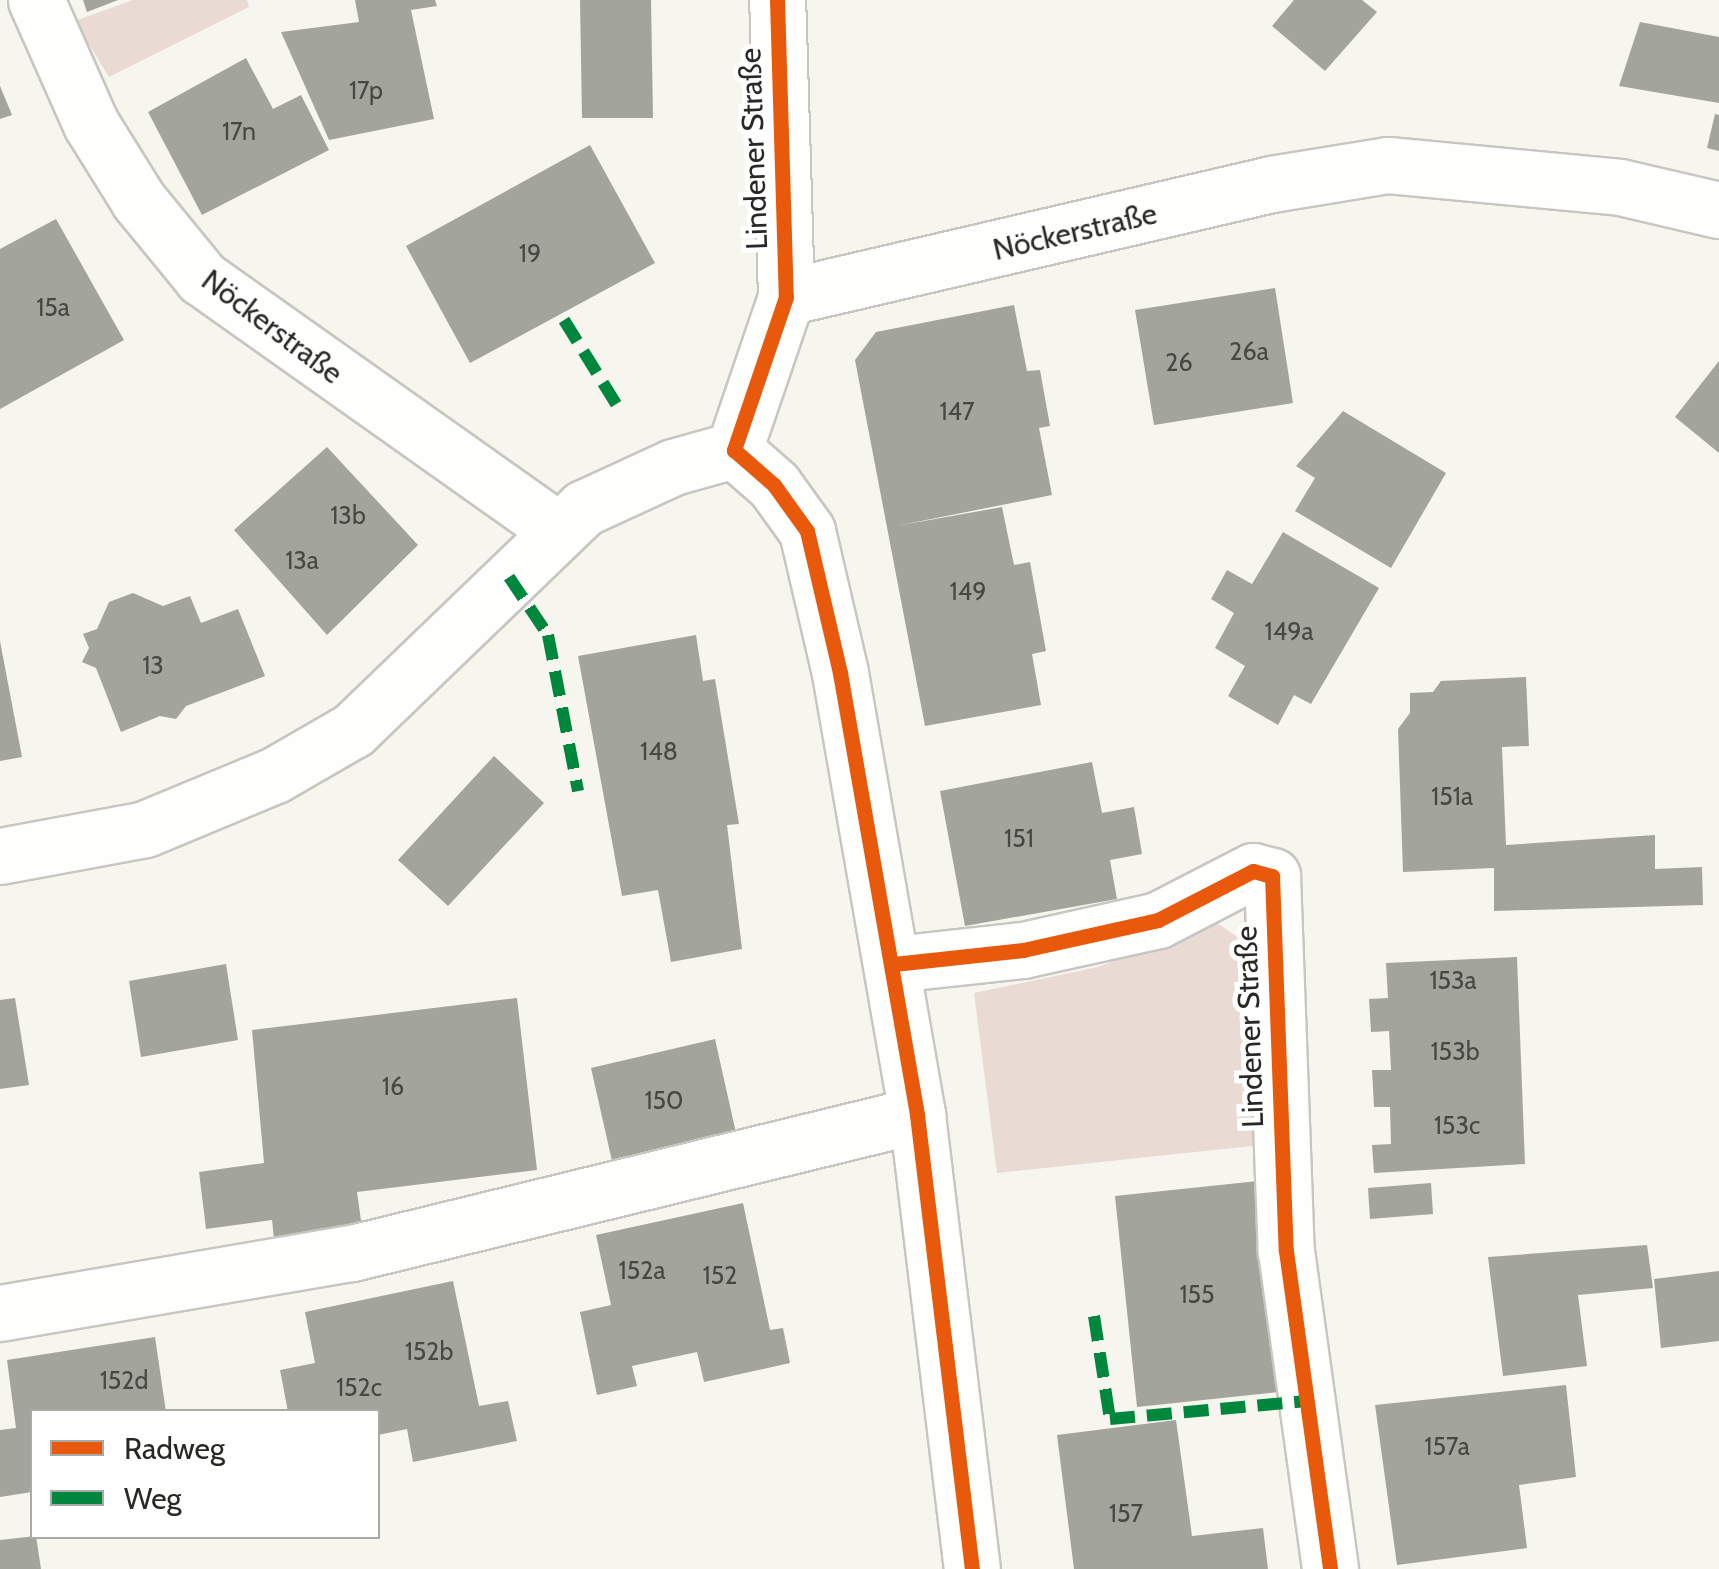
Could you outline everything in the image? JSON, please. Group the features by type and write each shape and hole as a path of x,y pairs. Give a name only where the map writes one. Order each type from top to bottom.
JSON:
{"street":[{"name":"Nöckerstraße","path":"36,0 91,124 140,201 202,278 558,530"},
{"name":"Lindener Straße","path":"777,0 786,297"},
{"name":"Nöckerstraße","path":"786,297 1271,184 1388,165 1620,187 1719,210"},
{"path":"734,450 786,297"},
{"path":"0,856 145,830 275,774 353,730 558,530 600,498 673,466 734,450"},
{"path":"734,450 774,485 808,531 894,964 918,1115 972,1569"},
{"name":"Lindener Straße","path":"894,964 1023,950 1158,920 1252,871 1272,876 1286,1252 1330,1569"},
{"path":"0,1313 352,1253 918,1115"}],"shaded area":[{"path":"133,0 247,0 249,7 109,77 75,21"},
{"path":"1217,923 1259,952 1261,1145 997,1173 974,993 1098,967"}],"building":[{"path":"83,0 118,0 87,12"},
{"path":"355,0 435,0 437,6 411,10 434,119 329,140 281,32 359,22"},
{"path":"580,0 651,0 653,118 582,118"},
{"path":"1294,0 1362,0 1377,12 1325,71 1272,26"},
{"path":"1640,22 1719,37 1719,103 1619,86"},
{"path":"246,58 273,109 301,95 329,150 202,215 148,112"},
{"path":"0,86 12,115 0,119"},
{"path":"1715,114 1719,115 1719,151 1707,148"},
{"path":"590,145 655,263 470,363 406,246"},
{"path":"56,219 124,340 0,409 0,249"},
{"path":"1275,288 1293,403 1154,425 1135,310"},
{"path":"1014,305 1027,371 1040,370 1050,426 1039,428 1052,495 896,526 1002,507 1014,565 1030,562 1046,651 1032,654 1041,705 925,726 855,360 876,332"},
{"path":"1719,361 1719,453 1675,417"},
{"path":"1343,411 1446,473 1391,568 1295,511 1315,478 1296,466"},
{"path":"327,447 418,545 327,635 234,530"},
{"path":"1283,532 1379,588 1311,704 1294,695 1278,725 1228,696 1245,666 1215,648 1234,613 1211,599 1227,570 1252,584"},
{"path":"133,593 163,606 190,596 201,623 238,609 265,676 186,706 176,719 160,716 121,732 96,668 82,662 89,648 83,634 97,629 109,602"},
{"path":"696,635 703,681 715,679 739,824 727,825 742,949 671,962 658,890 622,896 578,656"},
{"path":"0,641 22,757 0,761"},
{"path":"1526,677 1529,746 1502,747 1506,845 1655,835 1655,869 1702,867 1703,905 1494,911 1494,868 1403,872 1398,729 1410,713 1410,693 1433,692 1441,681"},
{"path":"494,756 544,803 448,906 398,860"},
{"path":"1092,762 1102,813 1134,807 1142,854 1110,860 1117,899 965,926 940,791"},
{"path":"1517,957 1525,1164 1374,1173 1372,1145 1391,1144 1390,1107 1374,1107 1372,1070 1391,1070 1389,1031 1371,1032 1369,999 1388,998 1386,963"},
{"path":"226,964 238,1040 141,1057 129,981"},
{"path":"15,998 29,1085 0,1089 0,1000"},
{"path":"517,998 537,1170 357,1192 362,1228 274,1239 272,1220 206,1229 199,1172 264,1163 252,1030"},
{"path":"715,1039 736,1133 612,1161 591,1068"},
{"path":"1258,1181 1279,1392 1137,1407 1115,1196"},
{"path":"1431,1183 1433,1214 1370,1219 1368,1188"},
{"path":"743,1203 770,1330 783,1328 790,1363 704,1382 697,1352 632,1366 637,1386 597,1395 580,1312 611,1305 596,1235"},
{"path":"1647,1245 1653,1288 1578,1295 1587,1366 1503,1376 1488,1257"},
{"path":"1719,1271 1719,1341 1661,1348 1654,1279"},
{"path":"453,1281 479,1406 508,1401 517,1441 413,1462 407,1429 380,1435 380,1409 287,1409 280,1370 315,1363 305,1312"},
{"path":"155,1337 166,1409 30,1409 30,1492 0,1497 0,1430 16,1428 7,1360"},
{"path":"1566,1385 1576,1477 1519,1485 1527,1548 1397,1565 1375,1405"},
{"path":"1176,1420 1192,1536 1263,1528 1268,1569 1074,1569 1057,1435"},
{"path":"36,1539 41,1569 0,1569 0,1540"}],"marked path":[{"path":"564,320 618,407"},
{"path":"509,577 548,635 578,791"},
{"path":"1094,1316 1110,1419 1307,1401"}],"cycle path":[{"path":"777,0 786,297 734,450 774,485 807,531 840,673 917,1115 972,1569"},
{"path":"894,964 1023,950 1158,920 1253,871 1272,876 1286,1251 1330,1569"}]}
